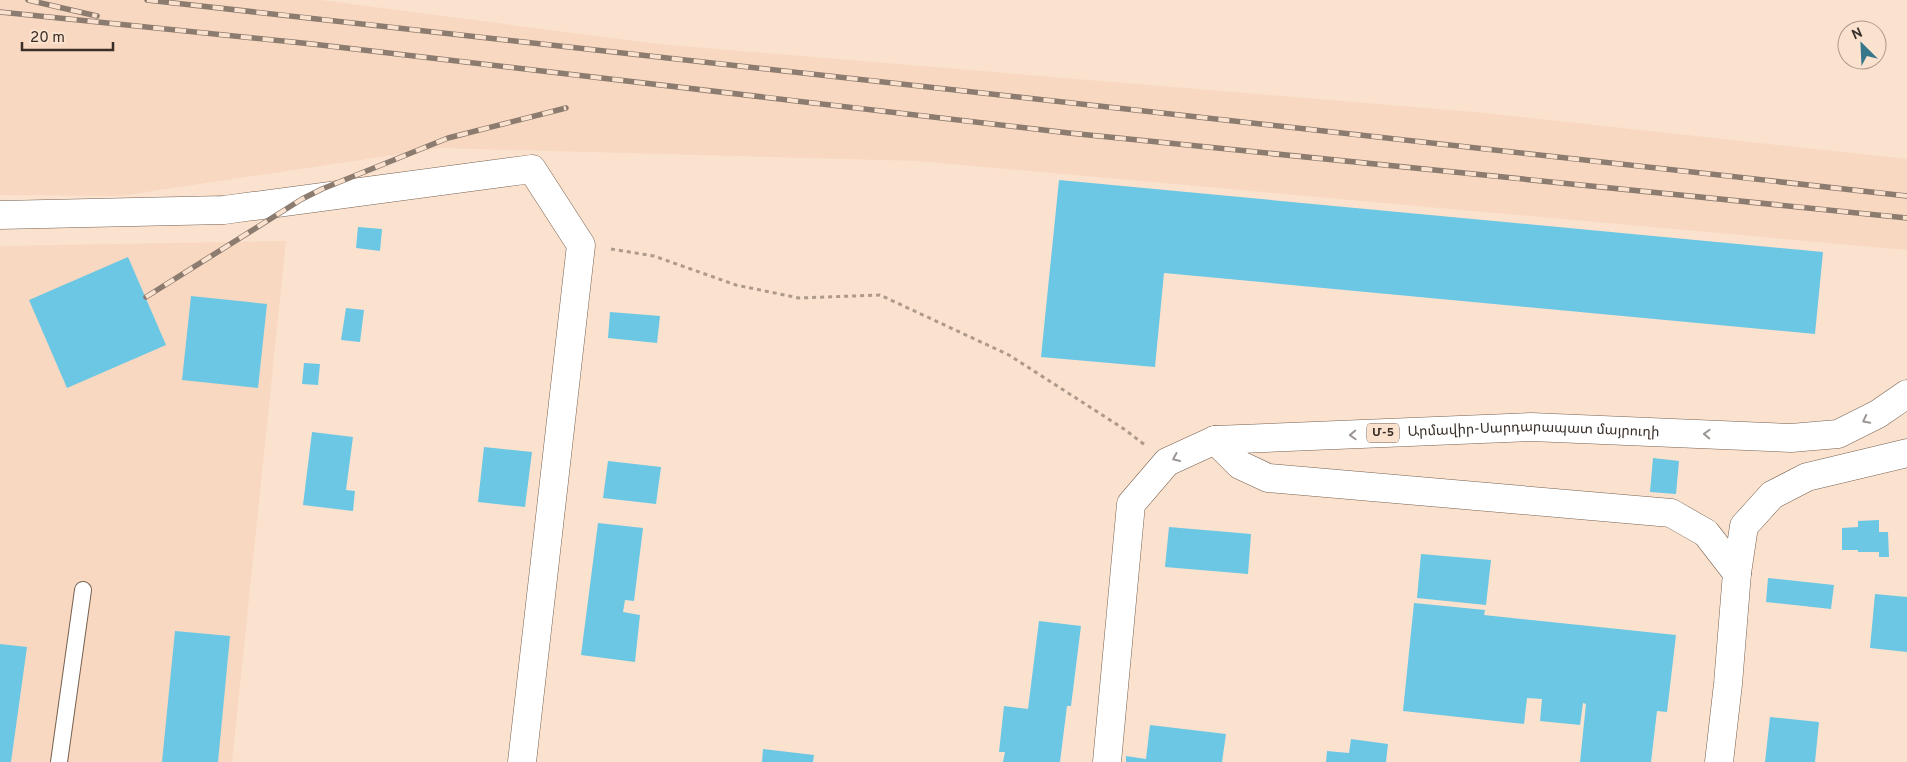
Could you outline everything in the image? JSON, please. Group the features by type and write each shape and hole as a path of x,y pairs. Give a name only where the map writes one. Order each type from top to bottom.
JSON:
{"main road":[{"path":"0,215 224,210 532,169 581,245 522,762"},
{"name":"Արմավիր-Սարդարապատ մայրուղի","path":"1107,762 1131,504 1167,462 1215,440 1531,427 1791,438 1838,434 1878,414 1907,394"},
{"path":"1215,440 1240,465 1268,478 1671,513 1706,533 1736,573"},
{"path":"1719,762 1728,684 1736,573 1744,526 1772,495 1807,477 1907,454"}],"lane":[{"path":"59,762 84,590"}],"path":[{"path":"581,245 654,256 736,285 799,298 880,295 1009,355 1124,429 1167,462"}],"shaded area":[{"path":"0,0 321,0 657,44 1485,113 1907,159 1907,250 918,161 440,148 120,196 0,195"},
{"path":"286,241 232,762 0,762 0,246"}],"building":[{"path":"1059,180 1823,252 1815,334 1164,273 1155,367 1041,357"},
{"path":"358,227 382,229 380,251 356,248"},
{"path":"128,257 166,345 67,388 29,300"},
{"path":"191,296 267,304 258,388 182,380"},
{"path":"346,308 364,310 360,342 341,340"},
{"path":"610,312 660,316 657,343 608,338"},
{"path":"304,363 320,364 318,385 302,384"},
{"path":"312,432 353,437 346,490 355,491 353,511 303,505"},
{"path":"484,447 532,452 525,507 478,502"},
{"path":"1653,458 1679,461 1676,494 1650,492"},
{"path":"608,461 661,467 656,504 603,498"},
{"path":"1879,520 1879,532 1888,532 1889,557 1879,557 1879,552 1842,550 1842,528 1858,527 1858,521"},
{"path":"598,523 643,528 634,601 625,600 623,612 640,615 635,662 581,655"},
{"path":"1169,527 1251,534 1248,574 1165,567"},
{"path":"1421,554 1491,560 1486,605 1417,598"},
{"path":"1768,578 1834,585 1831,609 1766,602"},
{"path":"1875,594 1907,597 1907,652 1870,648"},
{"path":"1414,603 1485,610 1484,615 1676,635 1667,712 1657,711 1651,762 1580,762 1586,704 1583,703 1580,725 1540,721 1542,699 1527,698 1524,724 1403,711"},
{"path":"1039,621 1081,626 1071,706 1067,706 1060,762 1003,762 1005,752 999,752 1004,706 1028,709"},
{"path":"175,631 230,636 218,762 162,762"},
{"path":"0,644 27,647 11,762 0,762"},
{"path":"1770,717 1819,722 1815,762 1765,762"},
{"path":"1150,725 1226,734 1222,762 1126,762 1126,756 1146,759"},
{"path":"1351,739 1388,744 1386,762 1326,762 1327,751 1349,753"},
{"path":"763,749 814,755 813,762 762,762"}],"railway":[{"path":"28,0 97,16"},
{"path":"147,0 1907,196"},
{"path":"0,12 312,44 1069,133 1907,218"},
{"path":"146,297 302,199 322,189 448,138 566,108"}]}
